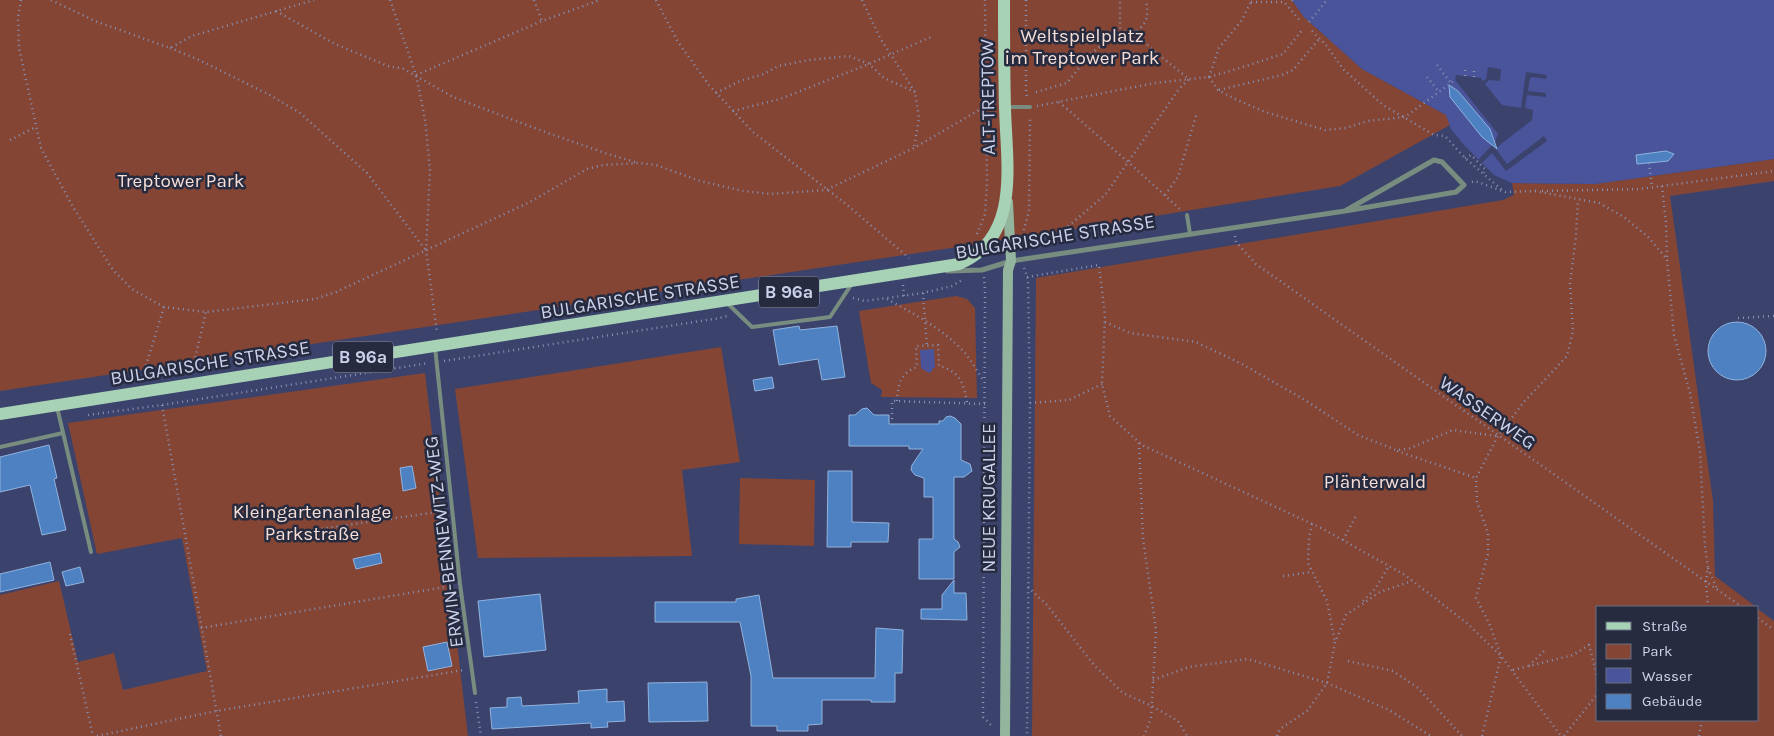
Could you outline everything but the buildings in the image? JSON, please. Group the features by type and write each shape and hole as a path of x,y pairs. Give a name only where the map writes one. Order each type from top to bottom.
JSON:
{"main road":[{"name":"ALT-TREPTOW","path":"932,270 966,262 986,245 998,225 1008,193 1004,0"},
{"name":"BULGARISCHE STRASSE","path":"0,414 932,270"}],"street":[{"name":"BULGARISCHE STRASSE","path":"932,270 961,272 982,270 1011,261 1345,211 1456,192 1464,185 1442,162 1434,160 1345,211"},
{"name":"ALT-TREPTOW","path":"1008,193 1011,261"},
{"name":"NEUE KRUGALLEE","path":"1005,736 1006,405 1008,270 1011,261"}],"lane":[{"path":"1005,107 1030,107"},
{"path":"1186,215 1190,234"},
{"path":"726,302 752,326 830,317 853,282"},
{"name":"ERWIN-BENNEWITZ-WEG","path":"434,346 460,584 475,693"},
{"path":"57,404 91,552"},
{"path":"0,447 64,433"}],"path":[{"path":"21,0 18,17 19,48 41,148 112,270 132,289 164,307 206,312 315,299 336,292 530,202 587,169 603,165 639,163"},
{"path":"51,0 95,21 197,59 268,94 300,113 367,173 426,250"},
{"path":"300,4 303,0"},
{"path":"170,48 192,36 314,0"},
{"path":"390,0 416,75 425,119 430,170 426,250 437,334 434,346"},
{"path":"534,0 542,21"},
{"path":"416,75 542,21 600,0"},
{"path":"656,0 678,42 716,93 752,132 909,257 911,273"},
{"path":"862,0 880,38 915,92 919,118 914,148"},
{"path":"977,232 986,214 985,0"},
{"path":"1026,0 1026,91"},
{"path":"1120,0 1120,32"},
{"path":"1036,92 1068,83 1090,54 1120,32 1137,32 1145,25 1148,14 1146,0"},
{"path":"1292,0 1294,4"},
{"path":"1309,22 1327,0"},
{"path":"1209,77 1219,48 1242,20 1251,1 1284,2 1301,22"},
{"path":"276,11 335,44 388,66 404,69 453,97 608,154 639,163 656,165 700,181 743,192 771,194 826,190 914,148 986,106 1005,107"},
{"path":"1023,233 1029,211 1030,107 1121,89 1209,77 1283,54 1303,29"},
{"path":"1312,30 1342,69 1383,105 1434,135 1445,136 1465,158 1505,192"},
{"path":"1137,32 1149,47 1189,79"},
{"path":"733,111 780,100 931,37"},
{"path":"1218,90 1293,70 1320,38"},
{"path":"716,93 740,81 764,74 778,66 809,60 849,56 869,64 884,78 915,92"},
{"path":"1437,65 1451,82"},
{"path":"1464,76 1465,70"},
{"path":"1474,70 1474,77"},
{"path":"1209,77 1218,90 1265,112 1325,130 1405,117 1454,80"},
{"path":"1427,77 1439,92"},
{"path":"1065,235 1065,229 1105,195 1179,89 1189,79"},
{"path":"1059,102 1186,215"},
{"path":"1165,195 1178,177 1197,112"},
{"path":"10,140 36,127"},
{"path":"1465,158 1471,155 1480,162 1486,169 1484,174"},
{"path":"1649,163 1652,187"},
{"path":"1464,185 1475,181 1505,192 1640,189 1774,171"},
{"path":"1662,186 1674,335 1690,393 1700,452 1704,546 1708,568 1717,590"},
{"path":"1535,191 1599,203 1624,217 1648,237 1667,259"},
{"path":"1482,736 1501,656 1489,623 1476,598 1488,554 1488,532 1477,502 1476,478 1498,436 1523,403 1567,356 1573,331 1570,283 1578,200"},
{"name":"WASSERWEG","path":"1233,228 1236,242 1256,264 1741,606"},
{"path":"1027,277 1099,265 1105,322 1102,384 1110,416 1139,443 1312,524 1389,566 1412,581 1468,624 1501,656 1563,736 1596,696"},
{"path":"1024,266 1027,277 1030,403 1027,736"},
{"path":"984,276 983,717 994,728"},
{"path":"843,296 864,301 886,299 952,286 966,278"},
{"path":"903,285 904,296"},
{"path":"923,293 927,346"},
{"path":"886,299 926,321 950,339 965,353 985,382"},
{"path":"143,375 164,307"},
{"path":"193,367 206,312"},
{"path":"85,415 162,405 711,320 737,312"},
{"path":"1738,318 1774,316"},
{"path":"1105,322 1130,333 1196,342 1242,364 1305,400 1358,435 1476,478"},
{"path":"897,401 899,384 902,378 911,369 917,367 916,346 938,344 940,366 956,374 962,381 966,403"},
{"path":"1030,403 1068,400 1102,384"},
{"path":"892,419 892,401 985,404"},
{"path":"162,405 221,736"},
{"path":"1396,450 1408,449 1453,430 1498,436"},
{"path":"1139,443 1143,539 1156,630 1151,718 1144,736"},
{"path":"292,533 452,510"},
{"path":"1342,540 1356,516"},
{"path":"1312,524 1309,538 1308,563 1327,601 1336,643"},
{"path":"1360,604 1374,589 1389,566"},
{"path":"1708,568 1706,582 1708,606"},
{"path":"1282,576 1312,572"},
{"path":"1278,736 1280,730 1307,712 1327,683 1336,643 1346,615 1380,592 1412,581"},
{"path":"201,628 460,584"},
{"path":"1028,587 1046,605 1094,664 1123,693 1152,706 1178,721 1188,736"},
{"path":"1759,619 1774,630"},
{"path":"70,634 93,736"},
{"path":"1512,670 1573,655 1589,645 1596,668"},
{"path":"1528,667 1544,651"},
{"path":"1153,680 1189,667 1248,659 1327,683 1389,710 1431,736"},
{"path":"1348,660 1393,671 1418,688 1462,736"},
{"path":"97,736 216,711 471,668"},
{"path":"475,693 481,736"},
{"path":"1699,736 1702,721"}],"green space":[{"name":"Treptower Park","path":"0,0 1292,0 1304,17 1362,69 1446,115 1450,125 1340,186 1044,234 0,391"},
{"name":"Plänterwald","path":"1774,159 1774,181 1670,196 1713,501 1715,576 1755,606 1596,606 1596,721 1759,721 1759,610 1774,621 1774,736 1032,736 1036,278 1503,200 1514,195 1512,183 1595,184"},
{"path":"956,296 967,299 975,308 977,398 881,397 882,390 871,383 859,311"},
{"path":"721,347 740,462 682,470 692,556 478,558 455,389"},
{"name":"Kleingartenanlage Parkstraße","path":"425,373 468,736 0,736 0,595 59,581 78,662 114,653 123,690 207,671 182,538 97,554 68,423"},
{"path":"740,478 815,480 814,546 739,544"}],"water":[{"path":"1292,0 1774,0 1774,159 1595,184 1512,183 1494,175 1464,145 1451,129 1446,115 1362,69 1304,17"},
{"path":"934,349 935,368 929,373 921,368 920,350"}],"pier":[{"path":"1488,67 1501,69 1500,81 1489,80 1485,84 1502,105 1521,108 1526,72 1547,75 1546,79 1530,78 1528,91 1546,93 1546,97 1527,95 1525,108 1533,110 1532,120 1496,149 1507,164 1544,136 1547,141 1506,171 1492,153 1482,163 1478,160 1495,142 1498,134 1455,80 1456,75 1481,78 1483,81 1486,79"}],"park label":[{"name":"Weltspielplatz im Treptower Park","path":"1082,46"}]}
